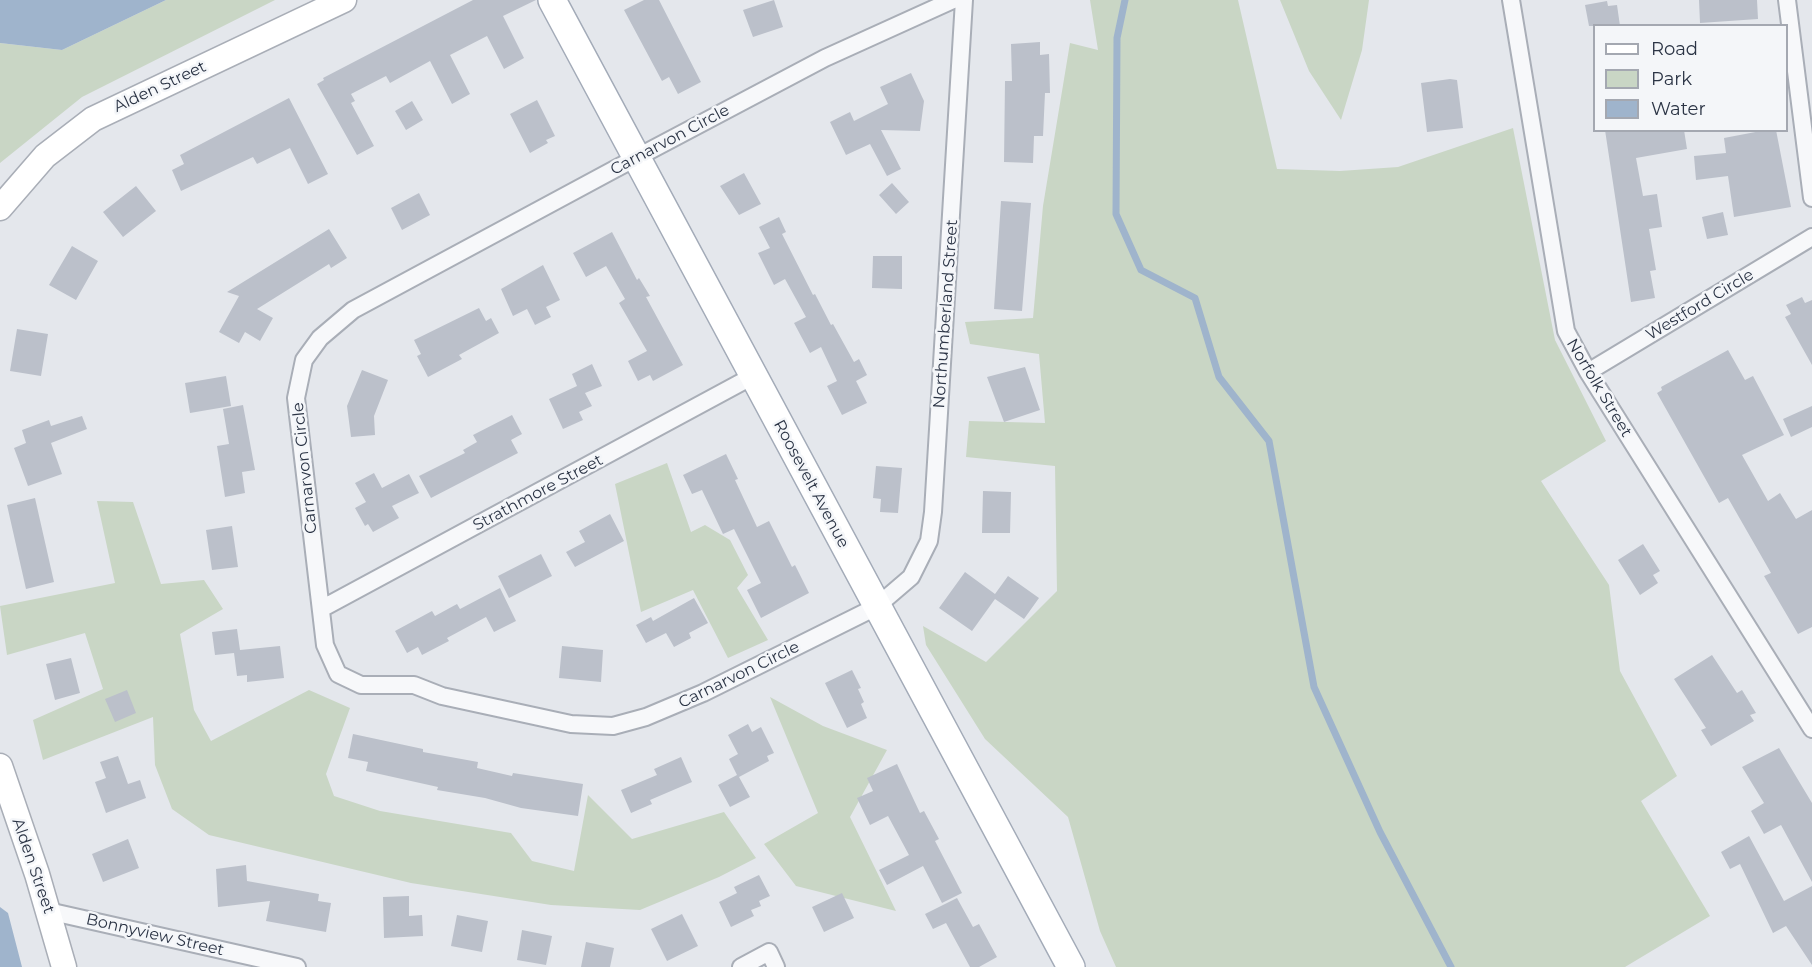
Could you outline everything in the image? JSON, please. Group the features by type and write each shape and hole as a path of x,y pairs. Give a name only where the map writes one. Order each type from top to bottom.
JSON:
{"main road":[{"name":"Roosevelt Avenue","path":"552,0 1071,967"}],"street":[{"name":"Alden Street","path":"0,208 45,156 93,119 344,0"},
{"name":"Carnarvon Circle","path":"876,607 680,703 635,721 601,728 571,724 442,696 414,686 368,686 353,683 338,674 332,666 325,645 296,398 300,372 309,352 320,338 353,310 825,58 953,0"},
{"name":"Northumberland Street","path":"876,607 911,577 925,554 932,527 954,206 964,0"},
{"name":"Norfolk Street","path":"1511,0 1563,319 1572,345 1812,729"},
{"path":"1787,0 1812,198"},
{"name":"Westford Circle","path":"1588,372 1812,237"},
{"name":"Strathmore Street","path":"321,609 753,376"},
{"name":"Alden Street","path":"0,766 48,910 64,967"},
{"name":"Bonnyview Street","path":"48,910 297,967"},
{"path":"741,967 768,952 776,967"}],"green space":[{"path":"166,0 275,0 82,97 0,163 0,43 62,50"},
{"path":"1090,0 1238,0 1277,169 1340,171 1398,167 1513,128 1555,340 1606,441 1541,481 1609,585 1620,671 1677,776 1641,801 1710,916 1625,967 1116,967 1100,931 1068,817 985,739 926,645 923,626 986,662 1057,591 1055,466 966,457 969,421 1045,423 1039,354 970,344 965,322 1033,318 1043,206 1070,43 1098,50"},
{"path":"1280,0 1369,0 1362,50 1341,120 1309,71"},
{"path":"667,463 691,532 705,525 730,540 748,575 737,588 768,640 728,658 693,590 641,612 615,484"},
{"path":"97,501 133,502 161,584 204,580 223,609 180,634 194,710 211,741 309,690 350,708 326,774 334,796 380,811 511,833 532,861 574,871 588,795 632,839 724,812 756,858 719,877 640,910 551,905 411,883 209,835 172,809 155,765 153,717 43,760 33,720 103,689 85,633 7,655 0,606 115,583"},
{"path":"770,697 823,726 887,750 850,817 896,911 796,886 764,844 818,813"}],"water":[{"path":"0,0 166,0 62,50 0,43"},
{"path":"0,907 8,913 22,967 0,967"}],"building":[{"path":"473,0 536,0 503,16 524,58 504,69 487,36 450,55 470,94 452,104 430,61 390,83 386,76 351,94 355,101 351,103 374,146 357,155 317,84 324,80 323,78"},
{"path":"644,0 659,0 701,82 678,94 669,77 662,81 624,10"},
{"path":"774,0 783,27 753,37 743,10"},
{"path":"1699,0 1757,0 1758,19 1700,23"},
{"path":"1607,1 1608,6 1617,5 1620,24 1589,26 1585,5"},
{"path":"1040,42 1040,55 1049,54 1050,93 1045,93 1043,136 1034,136 1033,163 1004,162 1005,81 1012,81 1011,44"},
{"path":"911,73 924,101 920,131 881,130 901,169 887,176 870,144 846,155 830,122 850,112 854,121 888,104 880,87"},
{"path":"1457,80 1463,128 1427,132 1421,83"},
{"path":"289,98 328,174 308,184 290,148 257,164 253,157 181,191 172,170 184,164 180,155"},
{"path":"537,100 555,136 546,140 548,143 530,153 510,114"},
{"path":"412,101 423,120 406,130 395,111"},
{"path":"1605,132 1684,132 1687,149 1636,158 1643,196 1657,194 1662,227 1649,229 1656,270 1650,271 1655,298 1631,302"},
{"path":"1756,132 1776,132 1791,207 1734,217 1728,176 1696,180 1694,156 1726,153 1724,138"},
{"path":"744,173 761,204 739,215 720,186"},
{"path":"892,183 909,202 896,214 879,195"},
{"path":"136,186 156,211 123,237 103,212"},
{"path":"419,193 430,215 402,230 391,208"},
{"path":"1001,201 1031,203 1022,311 994,309"},
{"path":"1723,212 1728,235 1707,239 1702,217"},
{"path":"779,217 786,232 782,234 813,295 815,294 854,362 859,359 867,375 856,381 867,403 842,415 827,386 837,381 821,347 810,353 794,323 806,317 785,279 774,285 758,253 770,248 759,227"},
{"path":"329,229 347,258 331,268 329,264 257,309 273,318 260,341 245,332 239,343 219,332 239,296 227,292"},
{"path":"612,232 637,280 639,278 650,296 646,297 683,365 653,381 650,375 638,381 628,361 647,351 619,303 625,299 606,266 586,277 573,253"},
{"path":"72,246 98,261 76,300 49,285"},
{"path":"873,256 902,256 902,289 872,288"},
{"path":"543,265 560,300 546,307 551,317 535,325 527,309 513,316 501,289"},
{"path":"1802,297 1805,303 1812,300 1812,365 1785,317 1791,314 1786,305"},
{"path":"479,308 486,321 491,318 499,333 459,355 462,359 428,377 417,356 421,354 414,340"},
{"path":"17,329 48,334 41,376 10,371"},
{"path":"1728,350 1745,380 1753,376 1784,435 1742,455 1768,501 1780,493 1796,519 1812,510 1812,627 1798,634 1764,576 1771,573 1728,498 1719,503 1657,393 1662,390 1661,387"},
{"path":"592,364 602,386 585,393 592,406 579,412 583,420 563,429 549,399 577,386 572,374"},
{"path":"1025,367 1040,410 1004,422 987,377"},
{"path":"362,370 388,380 374,416 375,435 351,437 347,406"},
{"path":"226,376 231,406 190,413 185,383"},
{"path":"243,405 255,470 242,472 245,493 225,497 217,446 229,444 223,409"},
{"path":"1812,406 1812,427 1791,437 1783,419"},
{"path":"512,415 522,434 511,440 518,453 431,498 419,476 465,453 463,450 477,442 473,435"},
{"path":"82,416 87,429 51,443 62,474 28,486 14,448 26,443 22,430 49,420 51,426"},
{"path":"726,454 738,479 735,480 757,527 769,521 792,567 795,565 809,593 761,618 747,590 761,583 734,529 723,534 702,490 692,494 683,475"},
{"path":"876,466 902,468 898,513 880,512 881,499 873,498"},
{"path":"374,473 382,488 409,474 419,493 392,506 399,518 373,532 368,524 365,526 355,508 366,502 355,483"},
{"path":"983,491 1011,492 1010,533 982,533"},
{"path":"35,498 54,582 26,589 7,505"},
{"path":"610,514 624,541 575,567 566,552 585,542 579,531"},
{"path":"232,526 238,567 212,570 206,530"},
{"path":"1643,544 1660,571 1653,575 1658,583 1640,595 1618,560"},
{"path":"541,554 552,576 509,598 498,576"},
{"path":"965,572 995,594 1008,576 1039,598 1024,619 995,599 972,631 939,608"},
{"path":"500,588 516,621 494,632 486,617 447,638 449,641 422,655 418,647 407,653 395,631 432,611 435,616 457,604 460,609"},
{"path":"694,598 708,623 689,633 691,638 674,647 666,633 646,643 636,625 651,617 653,621"},
{"path":"237,629 240,650 280,646 284,678 247,682 247,675 237,676 234,653 215,655 212,632"},
{"path":"562,646 603,650 601,682 559,678"},
{"path":"1712,655 1737,693 1742,690 1756,713 1750,715 1754,721 1711,746 1701,730 1706,728 1674,679"},
{"path":"71,658 80,693 55,700 46,664"},
{"path":"852,670 861,688 858,689 864,702 861,704 867,718 847,728 825,683"},
{"path":"127,690 136,713 115,722 105,699"},
{"path":"748,724 752,732 761,727 774,753 767,756 769,761 739,777 750,797 730,807 718,785 737,775 729,759 738,754 728,735"},
{"path":"353,734 423,749 423,752 478,762 477,768 512,776 513,773 583,784 578,816 521,808 485,798 437,790 438,787 366,771 368,762 348,758"},
{"path":"1779,748 1812,803 1812,882 1781,825 1764,834 1751,811 1764,803 1742,767"},
{"path":"118,756 128,784 140,780 146,798 106,813 95,782 106,778 100,762"},
{"path":"681,757 692,782 650,800 652,804 631,813 621,790 657,775 654,769"},
{"path":"897,764 920,813 924,811 939,839 935,841 962,893 942,903 923,866 887,885 879,870 909,855 888,816 870,825 857,798 873,791 867,778"},
{"path":"1749,836 1784,901 1812,886 1812,965 1786,926 1773,933 1740,864 1730,869 1721,852"},
{"path":"128,839 139,868 103,882 92,854"},
{"path":"246,865 247,881 319,894 318,901 331,903 326,932 266,921 270,901 218,907 216,869"},
{"path":"759,875 770,896 759,901 761,906 751,910 754,916 731,927 719,902 737,893 734,887"},
{"path":"842,893 854,918 824,932 812,907"},
{"path":"409,896 409,916 422,915 423,936 384,938 383,897"},
{"path":"957,898 973,927 979,924 997,957 979,967 970,967 946,923 933,929 925,914"},
{"path":"682,914 698,946 667,961 651,929"},
{"path":"457,915 488,921 482,952 451,946"},
{"path":"522,930 552,936 546,965 517,960"},
{"path":"586,942 614,948 610,967 581,967"}],"waterway":[{"path":"1125,0 1117,38 1116,214 1141,270 1195,298 1219,377 1269,441 1314,687 1380,832 1451,967"}]}
